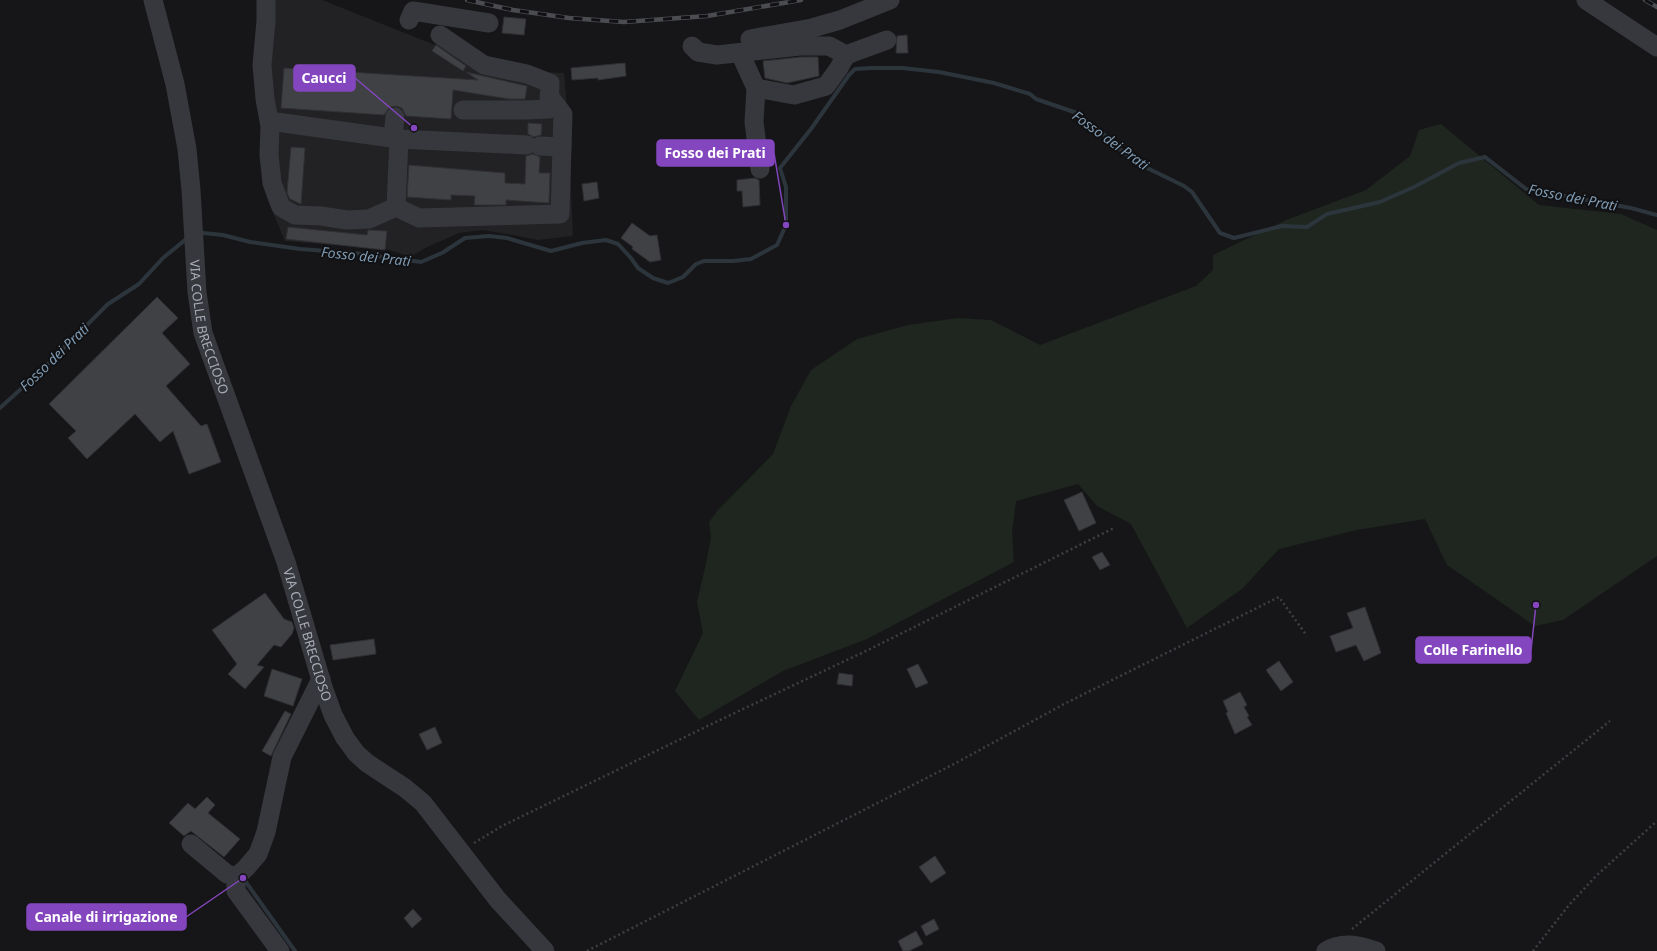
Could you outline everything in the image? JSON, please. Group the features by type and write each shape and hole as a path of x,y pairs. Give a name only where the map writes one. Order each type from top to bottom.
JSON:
{"street":[{"name":"VIA COLLE BRECCIOSO","path":"153,0 174,78 190,169 197,292 203,333 286,562 333,715 352,749 367,763 401,785 431,812 498,900 545,951"},
{"path":"266,0 266,21 262,64 265,100 269,121 272,183 281,207 295,215 321,216 347,220 369,219 396,208 419,218 560,214 563,114 549,96"},
{"path":"692,46 698,52 717,55 740,47 840,20 890,0"},
{"path":"1586,0 1657,47"},
{"path":"409,20 413,11 489,23"},
{"path":"440,35 484,65 527,74 550,83 549,109 463,110"},
{"path":"756,88 794,95 826,86 846,55 887,40"},
{"path":"740,47 829,46 846,55"},
{"path":"740,47 756,88 754,122 760,169"},
{"path":"395,116 396,208"},
{"path":"269,121 396,138 562,147"},
{"path":"280,951 236,891 236,877 258,854 266,832 282,757 321,679"},
{"path":"191,844 227,874 236,877"},
{"path":"1326,951 1336,946 1348,945 1359,946 1376,951"}],"path":[{"path":"460,851 502,826 868,650 1114,528"},
{"path":"587,951 954,764 1066,703 1279,597 1307,636"},
{"path":"1350,931 1610,721"},
{"path":"1533,951 1569,905 1597,874 1657,821"}],"shaded area":[{"path":"258,0 322,0 435,45 439,39 519,71 564,73 568,119 573,236 538,240 482,230 459,233 425,248 411,257 386,249 285,241 266,196 262,136 256,99"},
{"path":"1441,124 1539,205 1621,214 1657,230 1657,556 1563,620 1535,626 1447,565 1425,519 1357,530 1279,549 1243,588 1187,628 1131,524 1097,506 1078,484 1016,501 1012,533 1014,562 867,639 783,671 699,720 675,691 703,633 697,602 711,538 709,522 718,510 773,454 791,406 811,370 857,339 908,325 958,318 991,320 1040,345 1196,286 1213,270 1213,255 1286,220 1366,190 1410,156 1419,130"}],"building":[{"path":"504,17 526,19 524,35 502,33"},
{"path":"907,35 908,53 896,53 897,36"},
{"path":"436,45 466,66 463,71 432,51"},
{"path":"801,57 818,57 819,76 787,83 765,78 763,61"},
{"path":"625,63 626,76 598,80 598,78 572,80 571,68"},
{"path":"284,68 478,80 466,72 527,86 525,99 509,99 453,90 451,119 406,116 402,108 396,106 390,107 384,115 281,108"},
{"path":"528,123 542,124 541,135 534,137 528,134"},
{"path":"291,147 305,148 301,204 290,199 287,193"},
{"path":"533,154 540,157 539,173 550,173 549,203 506,200 506,205 474,205 475,196 451,195 451,200 407,197 409,165 505,173 505,183 525,184 526,156"},
{"path":"755,178 759,180 760,205 743,207 742,191 737,191 737,180"},
{"path":"597,182 599,198 584,201 582,184"},
{"path":"632,223 650,236 657,235 661,260 650,262 632,249 633,247 621,238"},
{"path":"288,227 367,235 368,230 387,231 385,250 286,239"},
{"path":"157,297 178,318 162,333 190,364 166,386 201,426 207,424 221,462 189,474 173,431 160,442 135,414 87,459 68,438 76,431 49,404"},
{"path":"1082,492 1096,523 1079,531 1064,500"},
{"path":"1102,552 1110,565 1100,570 1092,557"},
{"path":"265,593 284,619 292,622 294,628 292,634 281,647 274,645 257,665 264,667 245,689 228,674 237,664 212,630"},
{"path":"1365,607 1381,653 1364,661 1356,645 1336,652 1330,636 1353,628 1347,613"},
{"path":"374,639 376,654 333,660 330,645"},
{"path":"1279,661 1293,682 1281,691 1266,670"},
{"path":"918,664 928,683 916,688 907,669"},
{"path":"272,669 302,679 293,706 264,696"},
{"path":"839,673 853,675 852,686 837,684"},
{"path":"1240,692 1247,705 1244,707 1249,716 1247,717 1252,725 1235,734 1226,713 1228,712 1223,701"},
{"path":"285,711 291,714 271,756 262,751"},
{"path":"435,727 442,743 427,750 419,734"},
{"path":"207,797 215,805 208,813 240,839 224,857 191,831 184,836 169,823 188,803 195,809"},
{"path":"935,856 946,873 931,883 919,867"},
{"path":"413,909 422,919 412,928 404,918"},
{"path":"934,919 939,929 926,936 921,926"},
{"path":"916,931 923,944 909,951 903,951 898,941"}],"waterway":[{"name":"Fosso dei Prati","path":"200,235 203,233 223,235 250,242 300,249 354,253 421,262 442,253 465,238 489,236 507,238 551,251 582,243 606,240 618,244 638,268 653,278 668,283 683,277 696,264 704,261 733,261 751,259 777,245 786,225 786,187 780,168 811,129 849,75 855,69 871,68 902,68 939,72 994,83 1030,94 1036,99 1077,113 1139,164 1184,186 1192,192 1220,233 1234,238 1282,226 1307,227 1327,214 1380,202 1416,186 1459,163 1485,157 1526,189 1631,208 1657,215"},
{"name":"Fosso dei Prati","path":"0,408 44,368 108,304 139,284 163,258 189,238"},
{"path":"243,878 295,951"}],"railway":[{"path":"467,0 513,10 569,18 624,22 707,16 801,0"},
{"path":"1645,0 1657,7"}],"place":[{"name":"Caucci","path":"414,128"},
{"name":"Fosso dei Prati","path":"786,225"},
{"name":"Colle Farinello","path":"1536,605"},
{"name":"Canale di irrigazione","path":"243,878"}]}
